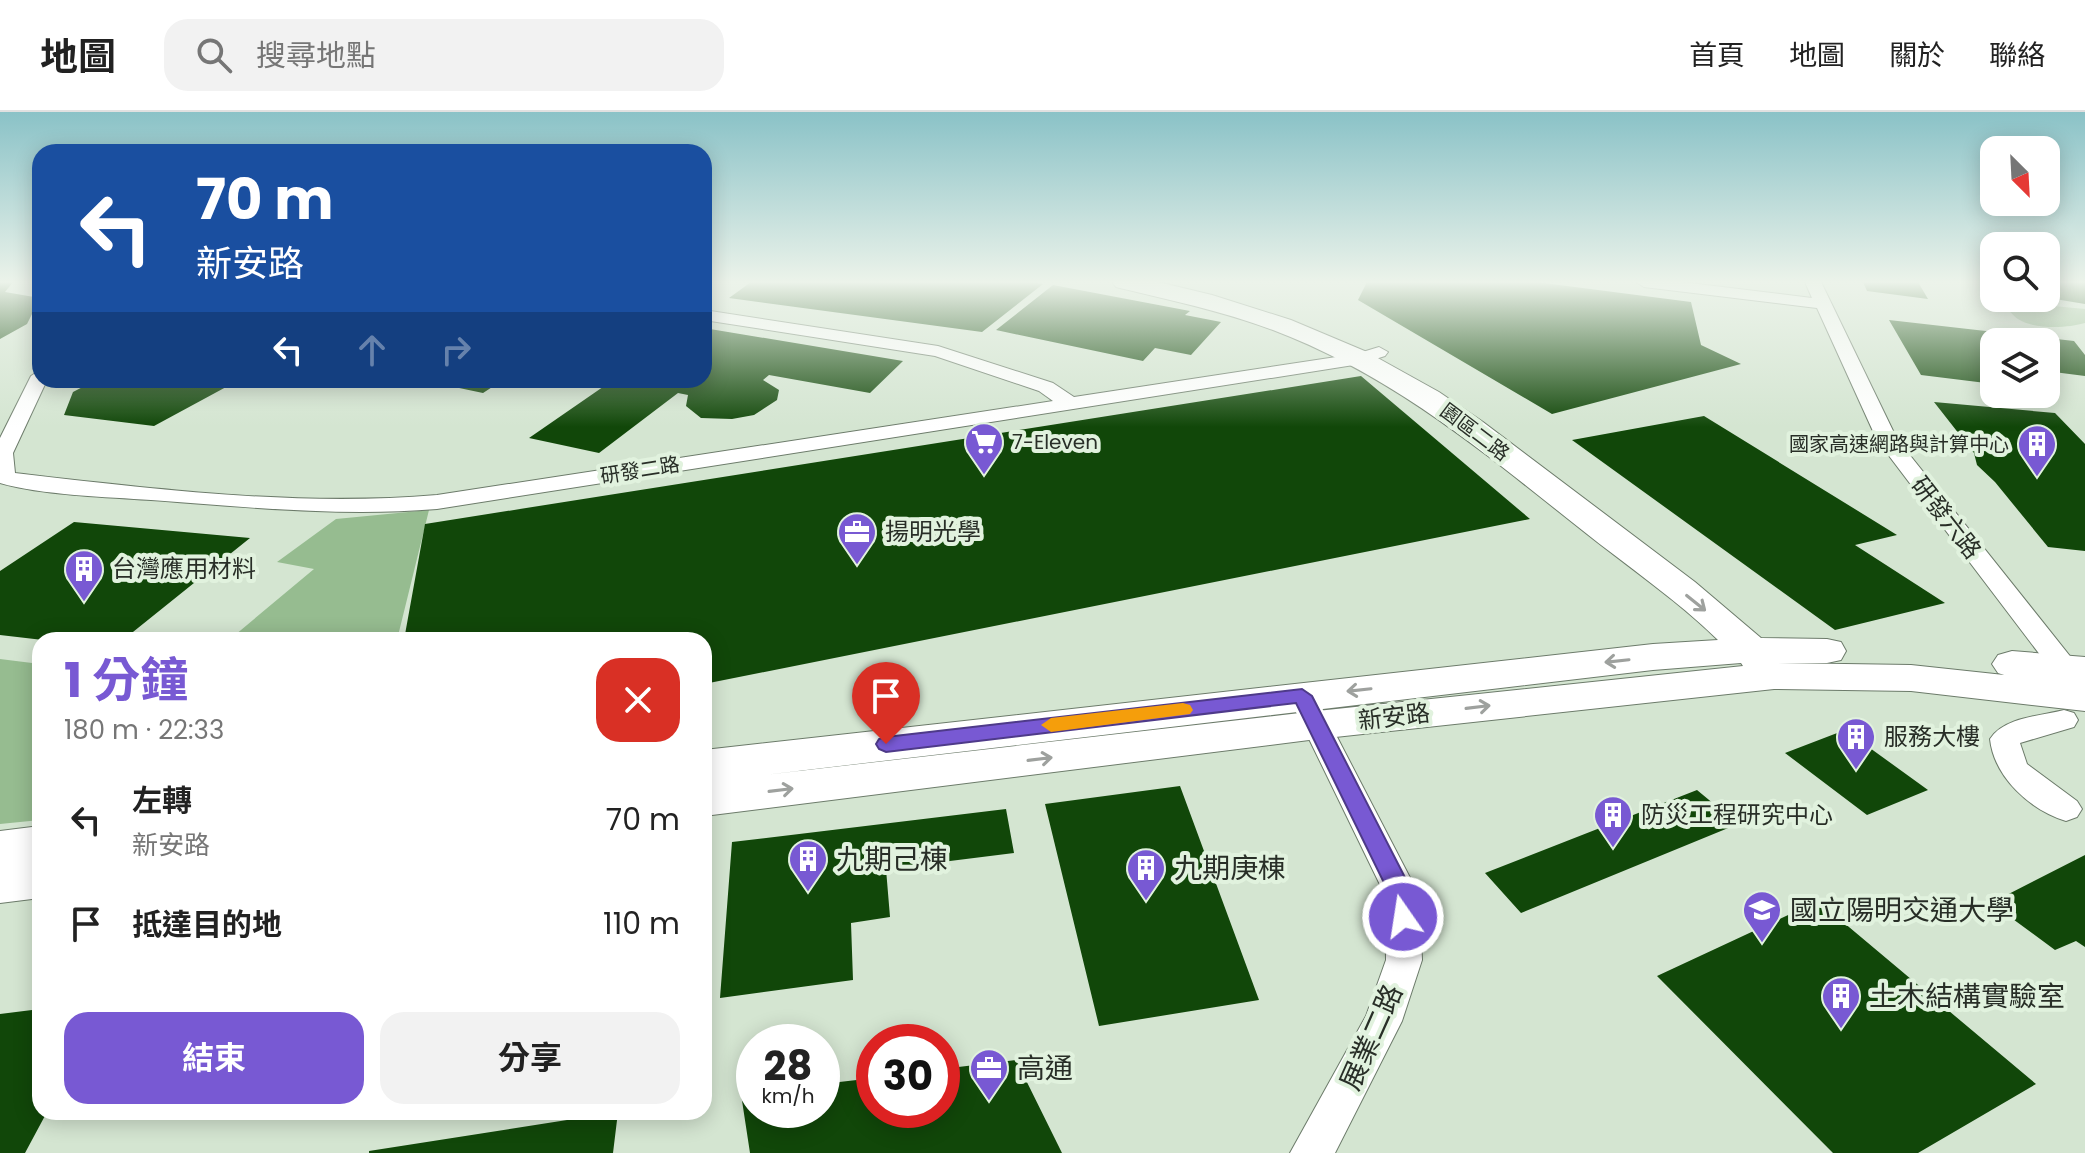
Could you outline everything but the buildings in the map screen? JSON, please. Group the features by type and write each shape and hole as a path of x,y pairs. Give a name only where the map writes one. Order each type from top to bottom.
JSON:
{"street":[{"path":"805,331 938,351 1035,383 1069,403"},
{"name":"園區二路","path":"1293,331 1370,355"},
{"name":"園區二路","path":"1321,331 1489,418 1785,662"},
{"name":"研發六路","path":"1836,331 1887,440 2077,690"},
{"name":"研發二路","path":"34,388 3,453 2,472 8,479 104,490 377,507 437,502 1370,355"},
{"name":"新安路","path":"712,765 1309,711 1785,662 1911,678 2077,690"},
{"path":"2066,809 2010,766 2005,755 2005,739 2077,690"},
{"name":"新安路","path":"712,798 1309,711"},
{"name":"展業二路","path":"1309,711 1402,895 1404,960 1383,1021 1322,1138 1310,1153"},
{"path":"0,849 32,845"},
{"path":"0,884 32,880"}],"green space":[{"path":"429,510 399,632 239,632 314,569 277,562 336,519"},
{"path":"0,659 32,663 32,821 0,824"}],"slow traffic":[{"path":"1051,725 1183,710"}],"place":[{"name":"7-Eleven","path":"984,476"},
{"name":"國家高速網路與計算中心","path":"2037,478"},
{"name":"揚明光學","path":"857,566"},
{"name":"台灣應用材料","path":"84,603"},
{"name":"服務大樓","path":"1856,771"},
{"name":"防災工程研究中心","path":"1613,849"},
{"name":"九期己棟","path":"808,893"},
{"name":"九期庚棟","path":"1146,902"},
{"name":"國立陽明交通大學","path":"1762,944"},
{"name":"土木結構實驗室","path":"1841,1030"},
{"name":"高通","path":"989,1102"}],"route":[{"path":"886,744 1302,696 1402,895 1403,917"}]}
